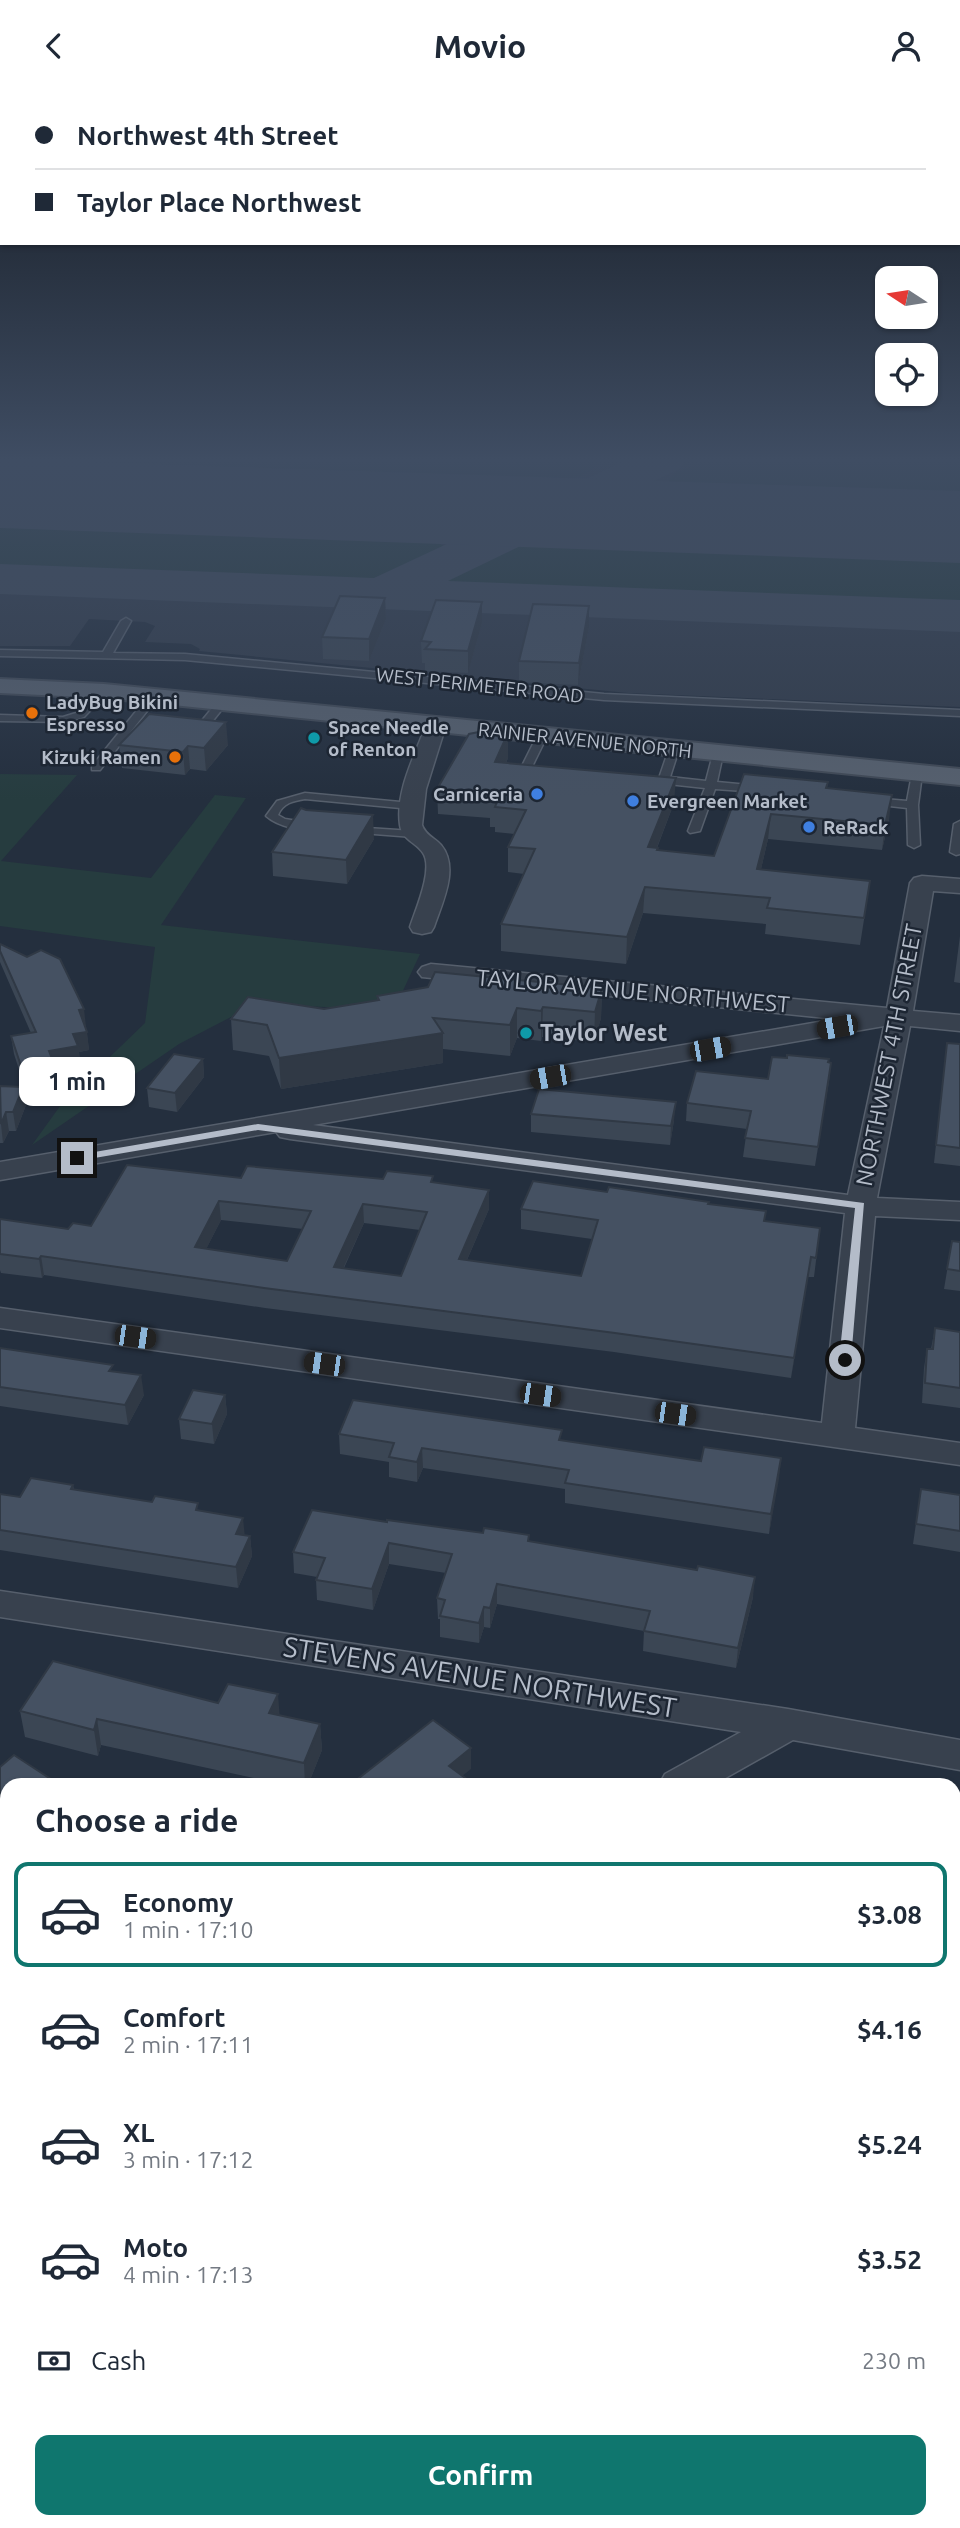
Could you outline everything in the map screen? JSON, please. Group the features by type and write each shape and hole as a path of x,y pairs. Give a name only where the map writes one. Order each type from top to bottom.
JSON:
{"main road":[{"name":"RAINIER AVENUE NORTH","path":"0,686 104,691 960,777"}],"street":[{"path":"422,927 438,874 438,864 435,853 413,835 410,823 411,806 436,725"},
{"name":"NORTHWEST 4TH STREET","path":"837,1437 861,1206 900,1016 922,883 960,886"},
{"name":"TAYLOR AVENUE NORTHWEST","path":"431,972 960,1023"},
{"path":"0,1171 900,1016"},
{"path":"258,1127 861,1206 960,1212"},
{"path":"0,1318 960,1454"},
{"name":"STEVENS AVENUE NORTHWEST","path":"4,1614 788,1724 960,1755"},
{"path":"691,1778 788,1724"}],"lane":[{"path":"107,653 126,621"},
{"name":"WEST PERIMETER ROAD","path":"0,653 107,653 244,661 604,697 960,713"},
{"path":"0,718 64,720 80,715 104,691"},
{"path":"96,768 154,696"},
{"path":"195,736 222,703"},
{"path":"535,779 521,778 542,736"},
{"path":"646,789 660,790 674,749"},
{"path":"694,831 711,785 718,754"},
{"path":"914,845 912,805 917,774"},
{"path":"663,780 778,791"},
{"path":"411,806 305,796 288,798 275,807 272,816 282,822 413,835"},
{"path":"858,799 912,805"},
{"path":"957,852 960,824"}],"shaded area":[{"path":"0,573 960,573 960,707 628,693 199,651 200,649 191,644 145,642 155,626 145,622 89,619 70,646 0,646"}],"green space":[{"path":"76,573 388,573 361,583"},
{"path":"452,573 960,573 960,608 455,588 443,585 440,579"},
{"path":"0,774 77,775 1,861 151,878 215,795 246,798 161,925 420,954 394,1010 256,1004 179,1044 32,1145 63,1102 145,1023 155,947 0,926"}],"building":[{"path":"340,596 385,598 369,639 322,637"},
{"path":"436,600 482,602 468,651 425,649 431,642 421,641"},
{"path":"533,604 589,606 579,663 519,661"},
{"path":"149,714 226,722 204,748 188,746 183,752 119,745"},
{"path":"489,730 508,733 495,762 676,778 648,847 658,848 657,850 714,856 744,774 828,782 826,788 892,795 885,825 771,814 757,869 870,881 864,918 767,908 770,898 645,887 627,937 501,924 535,849 508,847 526,810 495,807 497,802 490,802 494,793 437,789 469,734"},
{"path":"301,808 373,815 346,860 272,852"},
{"path":"0,944 27,957 41,950 60,959 84,1009 79,1010 87,1032 73,1034 78,1046 49,1051 53,1061 21,1066 11,1036 36,1032 0,951"},
{"path":"435,972 602,988 595,1012 543,1007 541,1011 517,1008 510,1025 433,1018 443,1033 279,1058 267,1025 231,1019 248,997 324,1009 379,1000 377,996 428,987"},
{"path":"947,1043 960,1044 960,1148 936,1145"},
{"path":"174,1054 203,1059 175,1093 147,1088"},
{"path":"787,1055 829,1059 828,1062 831,1063 818,1147 745,1138 751,1111 687,1103 696,1071 768,1079 772,1057 787,1058"},
{"path":"0,1086 23,1087 13,1112 6,1112 1,1124"},
{"path":"539,1089 676,1102 671,1126 531,1114"},
{"path":"127,1165 241,1178 247,1166 383,1179 387,1171 433,1176 431,1182 489,1190 459,1259 581,1276 598,1220 521,1209 533,1181 607,1192 609,1187 766,1211 764,1221 820,1228 816,1258 811,1257 794,1358 41,1256 39,1259 0,1254 0,1219 68,1229 73,1223 91,1226","holes":["219,1201 311,1211 287,1261 195,1247","363,1204 427,1212 401,1276 334,1267"]},
{"path":"952,1241 960,1242 960,1271 947,1269"},
{"path":"935,1328 960,1332 960,1388 925,1383 927,1349 933,1349"},
{"path":"0,1348 113,1365 109,1371 141,1375 125,1405 0,1387"},
{"path":"193,1390 225,1395 212,1424 179,1419"},
{"path":"353,1400 562,1430 559,1440 701,1461 704,1447 781,1458 771,1514 565,1483 569,1470 422,1448 417,1462 389,1457 394,1443 339,1434"},
{"path":"31,1478 73,1485 71,1489 152,1502 155,1496 198,1503 196,1510 243,1518 236,1534 250,1536 236,1567 0,1530 0,1494 20,1497"},
{"path":"921,1489 960,1495 960,1531 916,1524"},
{"path":"312,1510 483,1533 484,1528 529,1535 528,1541 697,1570 698,1566 755,1577 738,1648 644,1631 650,1611 497,1584 490,1608 484,1607 479,1623 440,1616 445,1600 437,1598 452,1554 389,1543 372,1589 316,1580 325,1558 293,1552"},
{"path":"53,1661 218,1703 228,1684 278,1694 269,1713 320,1724 304,1763 97,1719 94,1730 20,1711"},
{"path":"433,1720 471,1748 449,1766 465,1778 359,1778"},
{"path":"14,1755 49,1778 0,1778 0,1767"}],"taxiway":[{"path":"393,588 425,573"},
{"path":"0,579 960,616"}],"place":[{"name":"LadyBug Bikini Espresso","path":"32,713"},
{"name":"Space Needle of Renton","path":"314,738"},
{"name":"Kizuki Ramen","path":"175,757"},
{"name":"Carniceria","path":"537,794"},
{"name":"Evergreen Market","path":"633,801"},
{"name":"ReRack","path":"809,827"},
{"name":"Taylor West","path":"526,1033"}],"route":[{"path":"77,1158 258,1127 861,1206 845,1360"}]}
